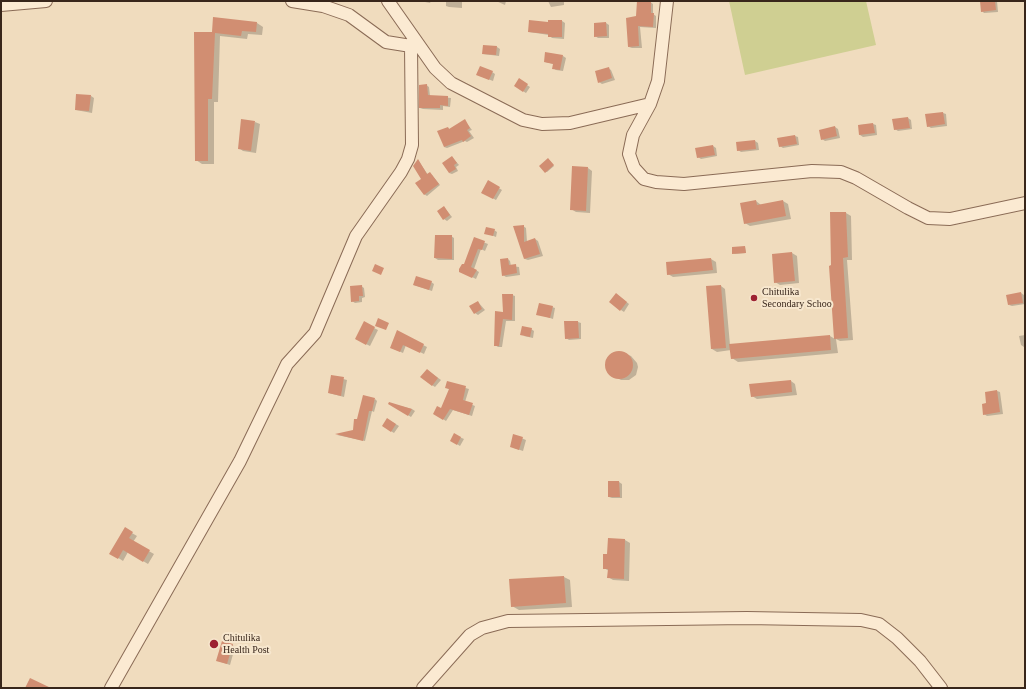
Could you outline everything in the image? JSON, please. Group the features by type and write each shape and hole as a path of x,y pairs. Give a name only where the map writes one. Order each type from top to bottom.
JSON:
{"street":[{"path":"1,5 46,1"},
{"path":"292,1 323,6 349,15 386,42 414,44"},
{"path":"388,1 414,44 435,68 451,83 524,120 542,124 570,123 650,104"},
{"path":"668,1 658,82 650,104 633,135 629,154 634,168 644,179 656,182 684,184 812,171 841,172 863,181 908,208 928,218 950,219 1025,203"},
{"path":"111,688 240,460 287,364 315,333 356,236 401,172 408,159 412,145 414,44"},
{"path":"423,688 470,635 482,628 508,621 747,618 861,620 879,624 897,638 920,661 941,688"}],"green space":[{"path":"729,1 866,1 876,45 745,75"}],"building":[{"path":"637,1 651,1 651,13 654,13 653,27 638,26 639,46 628,47 626,18 636,16"},
{"path":"980,1 995,1 996,10 981,12"},
{"path":"213,17 257,22 256,32 242,31 241,36 215,33 212,99 208,99 208,161 195,161 194,32 212,32"},
{"path":"529,20 548,22 548,20 562,20 562,37 548,37 548,34 528,32"},
{"path":"606,22 607,36 594,37 594,23"},
{"path":"483,45 497,46 496,55 482,54"},
{"path":"545,52 563,55 560,70 552,69 553,64 544,62"},
{"path":"480,66 493,71 489,80 476,75"},
{"path":"609,67 612,78 598,83 595,71"},
{"path":"519,78 528,84 523,92 514,86"},
{"path":"427,84 428,95 448,96 448,106 440,105 440,108 419,108 419,85"},
{"path":"76,94 91,95 89,111 75,110"},
{"path":"943,112 945,124 927,127 925,114"},
{"path":"908,117 910,128 894,130 892,119"},
{"path":"241,119 255,121 251,151 238,149"},
{"path":"465,119 470,128 467,130 471,136 463,142 462,140 444,147 437,131 448,127 449,129"},
{"path":"873,123 875,133 859,135 858,125"},
{"path":"835,126 837,136 821,140 819,130"},
{"path":"795,135 797,144 779,147 777,138"},
{"path":"755,140 756,149 737,151 736,142"},
{"path":"713,145 715,155 697,158 695,148"},
{"path":"452,156 457,163 454,165 456,169 449,173 442,163"},
{"path":"548,158 554,165 545,173 539,166"},
{"path":"418,159 427,174 430,172 439,184 424,195 415,183 421,179 413,166"},
{"path":"572,166 588,167 586,211 570,210"},
{"path":"488,180 500,187 493,199 481,193"},
{"path":"756,200 757,205 783,200 786,216 744,224 740,203"},
{"path":"444,206 450,215 443,220 437,211"},
{"path":"830,212 846,212 848,257 843,258 848,338 834,339 829,266 831,265"},
{"path":"524,225 524,242 535,238 540,254 524,259 513,226"},
{"path":"486,227 495,229 493,236 484,234"},
{"path":"435,235 452,235 452,259 434,258"},
{"path":"474,237 485,241 482,250 478,249 471,267 477,270 472,278 459,272 459,269 462,264 464,264"},
{"path":"745,246 746,253 732,254 732,247"},
{"path":"792,252 795,281 774,283 772,254"},
{"path":"508,258 509,265 516,264 517,273 502,276 500,259"},
{"path":"711,258 713,270 667,275 666,262"},
{"path":"375,264 384,268 381,275 372,271"},
{"path":"416,276 432,281 429,290 413,285"},
{"path":"362,285 363,296 359,296 359,301 351,302 350,286"},
{"path":"721,285 726,348 711,349 706,286"},
{"path":"1021,292 1023,303 1008,305 1006,295"},
{"path":"616,293 627,302 620,311 609,302"},
{"path":"502,294 513,294 512,320 503,319 499,346 494,346 495,311 503,312"},
{"path":"478,301 482,309 474,314 469,306"},
{"path":"539,303 553,306 550,318 536,315"},
{"path":"378,318 389,323 386,330 375,326"},
{"path":"364,321 375,327 366,345 355,339"},
{"path":"564,321 578,321 579,338 565,339"},
{"path":"522,326 532,328 530,337 520,335"},
{"path":"397,330 424,344 420,353 403,345 400,352 390,348"},
{"path":"830,335 831,350 731,359 729,344"},
{"path":"619,351 629,355 633,365 629,375 619,379 609,375 605,365 609,355"},
{"path":"427,369 438,378 432,386 420,377"},
{"path":"331,375 344,377 341,396 328,393"},
{"path":"791,380 792,392 751,397 749,384"},
{"path":"447,381 466,386 463,400 473,403 469,415 450,409 443,420 433,414 437,406 441,408 449,389 445,388"},
{"path":"997,390 1000,412 983,415 982,404 986,403 985,392"},
{"path":"363,395 375,398 372,411 369,411 363,441 335,434 353,430 354,419 357,419"},
{"path":"389,402 412,409 408,416 388,404"},
{"path":"387,418 396,424 391,432 382,426"},
{"path":"454,433 461,437 457,445 450,441"},
{"path":"513,434 523,437 519,450 510,447"},
{"path":"608,481 619,481 620,497 608,497"},
{"path":"125,527 133,532 129,538 150,550 143,562 123,550 118,559 109,554"},
{"path":"608,538 625,539 624,579 607,578 608,569 603,569 603,554 607,554"},
{"path":"564,576 566,603 511,607 509,579"},
{"path":"222,641 233,644 227,664 216,661"},
{"path":"30,678 51,688 25,688"}],"place":[{"name":"Chitulika Secondary Schoo","path":"754,298"},
{"name":"Chitulika Health Post","path":"214,644"}]}
